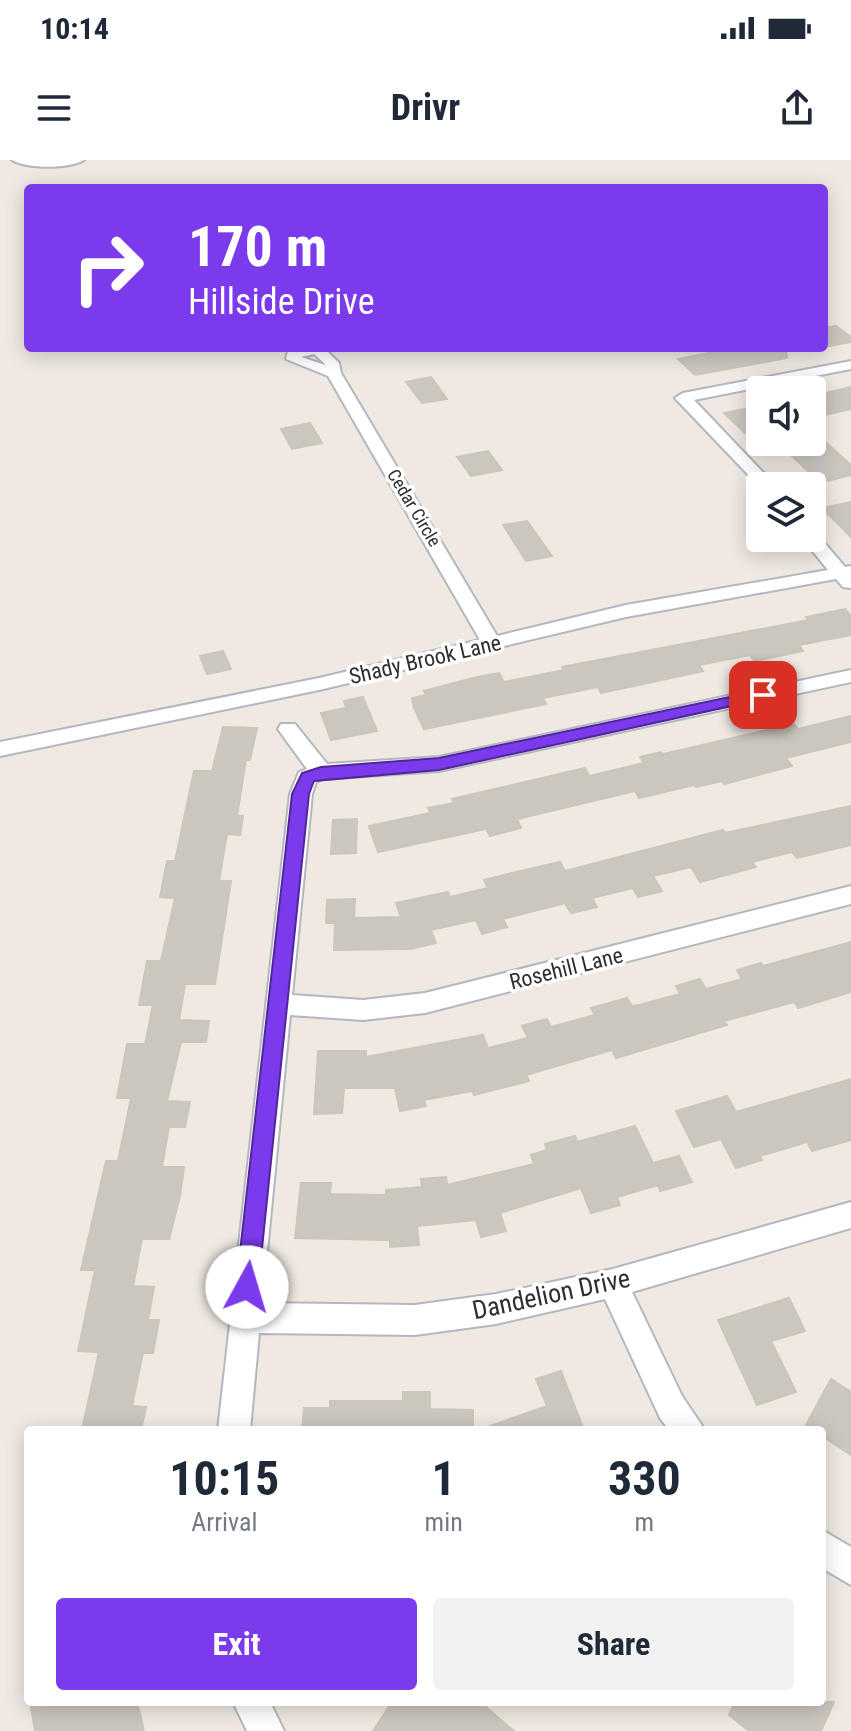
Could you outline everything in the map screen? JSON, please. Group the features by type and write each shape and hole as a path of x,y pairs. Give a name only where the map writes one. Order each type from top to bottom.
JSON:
{"street":[{"path":"18,160 78,160"},
{"path":"754,472 683,398 851,365"},
{"name":"Cedar Circle","path":"334,373 492,644"},
{"path":"824,552 848,577"},
{"name":"Shady Brook Lane","path":"0,749 319,684 626,611 848,577"},
{"path":"234,1426 277,1004 301,794 307,777 321,772 439,764 851,676"},
{"path":"288,729 321,772"},
{"name":"Rosehill Lane","path":"277,1004 363,1010 425,1003 851,895"},
{"name":"Dandelion Drive","path":"244,1318 415,1320 496,1309 613,1283 851,1215"},
{"path":"613,1283 671,1407 686,1426"},
{"path":"826,1550 851,1568"},
{"path":"253,1706 266,1731"}],"building":[{"path":"836,326 851,337 851,342 828,346 828,327"},
{"path":"713,352 786,352 787,358 695,375 678,359"},
{"path":"431,377 447,399 422,403 406,382"},
{"path":"851,387 851,409 826,415 826,393"},
{"path":"746,409 746,433 745,433 724,413"},
{"path":"310,423 322,443 292,449 281,429"},
{"path":"826,443 851,465 851,475 826,481 826,472 809,472 792,456 826,456"},
{"path":"488,451 502,470 471,476 457,457"},
{"path":"851,502 851,537 826,512 826,507"},
{"path":"527,521 552,556 526,561 503,525"},
{"path":"845,609 851,616 851,635 799,645 803,651 754,661 750,655 699,665 703,671 601,693 598,687 543,698 546,704 424,729 414,708 412,698 426,695 424,691 477,677 499,673 504,682 564,670 562,667 809,620 806,617"},
{"path":"223,651 231,669 207,674 200,656"},
{"path":"363,697 377,731 331,740 321,713 346,708 344,701"},
{"path":"851,716 851,742 786,758 792,766 724,784 722,781 694,785 639,798 635,791 517,819 521,828 490,836 486,829 378,852 369,826 430,813 428,808 454,803 452,799 585,768 589,776 644,763 640,757 661,752 794,724 798,729"},
{"path":"223,727 257,728 250,760 246,760 237,816 243,816 240,835 227,834 219,881 231,881 215,984 185,984 179,1020 209,1021 206,1042 181,1042 167,1101 190,1102 185,1127 169,1127 162,1167 184,1167 180,1196 169,1239 142,1239 133,1286 154,1287 148,1320 159,1320 153,1353 143,1353 132,1406 146,1407 142,1426 83,1426 99,1352 78,1351 95,1270 81,1270 106,1161 118,1161 131,1098 117,1098 127,1044 145,1044 153,1005 139,1005 147,961 161,961 175,898 160,897 167,861 175,861 194,771 212,771"},
{"path":"851,806 851,845 797,858 792,852 752,862 756,867 700,882 691,867 653,876 662,891 638,897 633,888 592,898 597,907 571,913 565,903 503,919 507,927 482,934 476,920 431,930 436,943 411,949 334,950 335,923 326,923 327,900 355,899 354,918 401,917 396,903 448,892 450,897 488,888 484,880 512,873 560,862 565,871 723,830 725,833"},
{"path":"357,819 356,853 331,854 333,820"},
{"path":"851,942 851,992 798,1008 794,1002 724,1021 727,1025 616,1058 612,1050 526,1075 529,1081 474,1095 472,1091 424,1100 426,1106 400,1111 395,1088 344,1088 342,1113 314,1114 318,1051 366,1051 366,1057 483,1035 488,1048 528,1038 522,1026 547,1019 551,1027 595,1015 591,1008 627,998 632,1006 639,1005 680,994 676,986 700,979 706,989 742,979 737,970"},
{"path":"851,1079 851,1140 812,1151 807,1142 760,1156 762,1160 736,1168 721,1139 694,1147 676,1111 727,1096 736,1112"},
{"path":"635,1126 653,1163 679,1156 692,1182 660,1191 658,1185 617,1197 620,1205 591,1213 581,1188 500,1213 506,1231 481,1237 476,1220 417,1226 419,1245 390,1247 390,1240 295,1238 301,1183 331,1183 330,1194 386,1195 386,1190 422,1187 421,1179 446,1177 447,1185 534,1164 531,1155 547,1150 545,1144 575,1136 577,1142"},
{"path":"789,1298 805,1331 771,1341 796,1392 757,1405 718,1320"},
{"path":"561,1371 582,1426 490,1426 547,1406 536,1379"},
{"path":"831,1379 851,1392 851,1455 826,1439 826,1426 806,1425"},
{"path":"403,1392 430,1392 430,1409 473,1410 473,1426 302,1426 304,1408 330,1408 330,1401 403,1401"},
{"path":"826,1702 834,1702 821,1731 749,1731 729,1715 733,1706 826,1706"},
{"path":"31,1706 138,1706 144,1731 35,1731"},
{"path":"389,1706 485,1706 514,1731 373,1731"}],"route":[{"path":"247,1287 301,794 307,777 321,772 439,764 763,695"}]}
